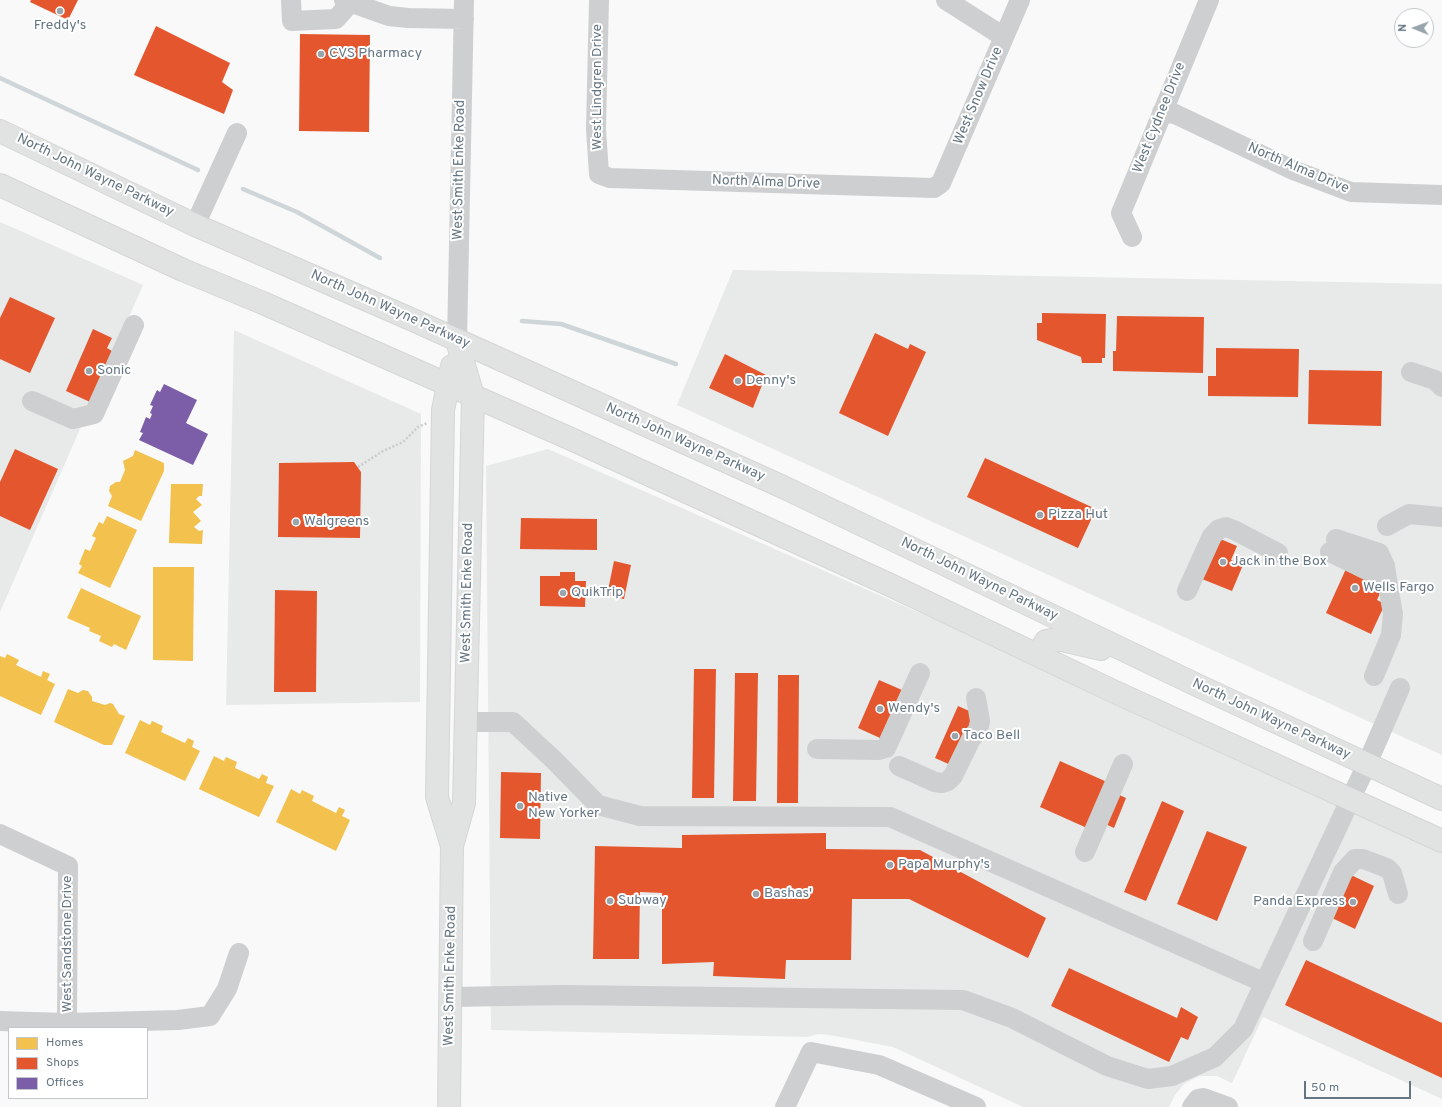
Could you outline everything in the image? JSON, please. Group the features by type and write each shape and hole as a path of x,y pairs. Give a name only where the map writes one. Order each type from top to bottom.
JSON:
{"main road":[{"name":"North John Wayne Parkway","path":"0,131 195,225 790,490 1139,658 1442,799"},
{"path":"0,185 183,270 571,438 1442,842"},
{"name":"West Smith Enke Road","path":"452,846 437,797 443,410 457,341"},
{"name":"West Smith Enke Road","path":"449,1107 452,846 464,803 473,396 457,341"},
{"path":"440,609 451,628 452,706 454,713 465,722"},
{"path":"1038,654 1046,642 1056,639 1139,658"}],"street":[{"path":"292,0 292,21 336,19 348,1 389,8 408,18 464,10"},
{"name":"West Lindgren Drive","path":"599,0 596,129 599,174"},
{"path":"946,0 1004,37"},
{"name":"West Snow Drive","path":"934,188 941,183 1020,0"},
{"name":"West Cydnee Drive","path":"1132,236 1121,213 1209,0"},
{"name":"West Smith Enke Road","path":"457,341 464,10"},
{"name":"North Alma Drive","path":"1162,112 1176,114 1293,170 1351,192 1442,195"},
{"path":"195,225 237,133"},
{"name":"North Alma Drive","path":"599,174 610,178 934,188"},
{"path":"32,401 73,419 94,414 134,325"},
{"path":"1411,372 1435,380 1442,386"},
{"path":"1387,526 1409,514 1442,517"},
{"path":"1187,591 1212,536 1219,529 1226,527 1234,530 1278,553"},
{"path":"1333,546 1377,575 1388,586 1393,614 1391,636 1374,676"},
{"path":"817,749 879,750 886,748 920,673"},
{"path":"1367,764 1400,688"},
{"path":"899,766 935,782 942,783 948,781 953,776 971,739 978,730 980,721 976,698"},
{"path":"465,722 513,722 555,760 598,806 640,816 890,817 1265,983"},
{"path":"1085,852 1123,764"},
{"name":"North John Wayne Parkway","path":"451,997 564,995 963,1000 1012,1018 1107,1066 1148,1078 1172,1076 1215,1058 1243,1029 1367,764"},
{"name":"West Sandstone Drive","path":"0,834 68,866 67,1023"},
{"path":"1313,941 1343,872 1355,859 1363,859 1387,868 1392,873 1398,894"},
{"path":"0,1021 67,1023 178,1020 210,1016 228,989 239,953"},
{"path":"785,1107 811,1052 879,1065 976,1107"},
{"path":"1192,1107 1198,1099 1203,1098 1220,1103"}],"path":[{"path":"358,467 383,451 403,442 418,427 431,422"}],"shaded area":[{"path":"0,222 143,285 0,612"},
{"path":"733,270 1442,284 1442,755 677,405"},
{"path":"234,330 421,414 420,702 226,705"},
{"path":"548,449 1442,843 1442,1099 1263,1017 1232,1083 1217,1076 1199,1076 1184,1084 1175,1095 1169,1107 1023,1107 893,1047 830,1035 818,1034 808,1037 491,1030 486,466"}],"building: Homes":[{"path":"135,450 164,463 164,471 141,521 108,506 112,496 109,491 110,486 116,482 120,482 125,470 123,461 133,456"},
{"path":"171,484 203,484 202,496 199,496 196,499 202,505 193,512 201,521 194,527 199,531 203,530 202,544 169,543"},
{"path":"107,516 137,530 110,588 78,573 82,566 79,564 85,549 90,551 96,538 92,536 99,522 103,524"},
{"path":"153,567 194,567 193,661 153,660"},
{"path":"81,588 141,616 126,650 114,644 112,647 99,641 101,636 89,631 90,628 67,618"},
{"path":"7,654 19,660 16,665 41,677 43,671 50,674 47,680 55,684 41,715 0,696 0,656 5,658"},
{"path":"68,689 78,693 83,690 88,691 92,697 92,701 105,705 110,703 113,704 119,714 125,716 112,745 104,745 54,722"},
{"path":"140,720 150,725 152,721 163,726 161,732 185,743 188,738 194,741 192,747 200,751 185,781 125,753"},
{"path":"214,756 224,761 226,757 237,762 235,768 259,779 262,774 268,777 266,783 274,786 259,817 199,789"},
{"path":"291,789 300,794 302,790 314,796 312,801 336,813 339,807 345,810 342,816 350,820 336,851 276,822"}],"building: Shops":[{"name":"Freddy's","path":"31,0 78,0 68,20 30,2"},
{"path":"156,26 230,63 222,82 233,90 224,114 134,75"},
{"name":"CVS Pharmacy","path":"300,34 370,35 369,132 299,131"},
{"path":"10,297 55,318 30,373 0,359 0,318"},
{"path":"1042,313 1106,314 1105,358 1102,358 1102,363 1082,363 1081,357 1037,340 1037,323 1042,323"},
{"path":"1117,316 1204,317 1203,373 1113,371 1113,351 1116,351"},
{"name":"Sonic","path":"93,329 112,338 107,348 112,351 90,402 66,391"},
{"path":"875,333 908,349 910,344 926,352 888,436 839,413"},
{"path":"1216,348 1299,349 1298,397 1208,396 1208,376 1216,376"},
{"name":"Denny's","path":"725,354 766,375 753,408 709,388"},
{"path":"1309,370 1382,371 1381,426 1308,424"},
{"path":"15,449 58,469 30,530 0,516 0,482"},
{"path":"985,458 1096,509 1078,548 967,497"},
{"name":"Walgreens","path":"354,462 361,472 360,538 278,537 279,463"},
{"path":"521,518 597,519 597,550 520,549"},
{"name":"Jack in the Box","path":"1218,538 1237,546 1231,560 1243,565 1232,591 1202,579"},
{"name":"Wells Fargo","path":"1355,549 1376,559 1365,584 1381,591 1377,600 1385,604 1371,634 1326,613"},
{"path":"614,561 631,565 624,599 607,595"},
{"name":"QuikTrip","path":"560,572 575,572 575,581 586,581 585,607 540,606 540,576 560,576"},
{"path":"275,590 317,591 316,692 274,692"},
{"path":"694,669 716,669 714,798 692,798"},
{"path":"735,673 758,673 756,801 733,801"},
{"path":"778,675 799,675 798,803 777,803"},
{"name":"Wendy's","path":"879,680 902,690 880,738 858,728"},
{"name":"Taco Bell","path":"958,706 976,714 953,766 935,758"},
{"path":"1060,761 1107,782 1104,788 1126,798 1114,828 1092,818 1087,828 1040,807"},
{"name":"Native New Yorker","path":"501,772 541,773 540,839 500,838"},
{"path":"1162,801 1184,811 1146,901 1124,892"},
{"path":"1207,831 1247,847 1217,921 1177,904"},
{"path":"826,833 826,849 920,850 1046,918 1028,958 909,899 852,899 851,960 786,960 785,979 713,976 714,962 662,964 662,893 640,892 639,959 593,959 595,846 682,848 682,835"},
{"name":"Panda Express","path":"1351,875 1374,886 1355,929 1332,918"},
{"path":"1306,960 1442,1023 1442,1078 1285,1005"},
{"path":"1069,968 1177,1018 1181,1007 1198,1017 1188,1040 1181,1037 1169,1062 1051,1006"}],"building: Offices":[{"path":"164,384 197,400 186,423 208,434 193,465 139,440 143,433 140,432 146,417 150,419 152,414 150,413 153,406 150,405 157,390 160,392"}],"waterway":[{"path":"0,78 198,170"},
{"path":"243,189 297,212 380,258"},
{"path":"522,321 561,324 676,364"}],"place":[{"name":"Freddy's","path":"60,11"},
{"name":"CVS Pharmacy","path":"321,54"},
{"name":"Sonic","path":"89,371"},
{"name":"Denny's","path":"738,381"},
{"name":"Pizza Hut","path":"1040,515"},
{"name":"Walgreens","path":"296,522"},
{"name":"Jack in the Box","path":"1223,562"},
{"name":"Wells Fargo","path":"1355,588"},
{"name":"QuikTrip","path":"563,593"},
{"name":"Wendy's","path":"880,709"},
{"name":"Taco Bell","path":"955,736"},
{"name":"Native New Yorker","path":"520,806"},
{"name":"Papa Murphy's","path":"890,865"},
{"name":"Bashas'","path":"756,894"},
{"name":"Subway","path":"610,901"},
{"name":"Panda Express","path":"1353,902"}]}
